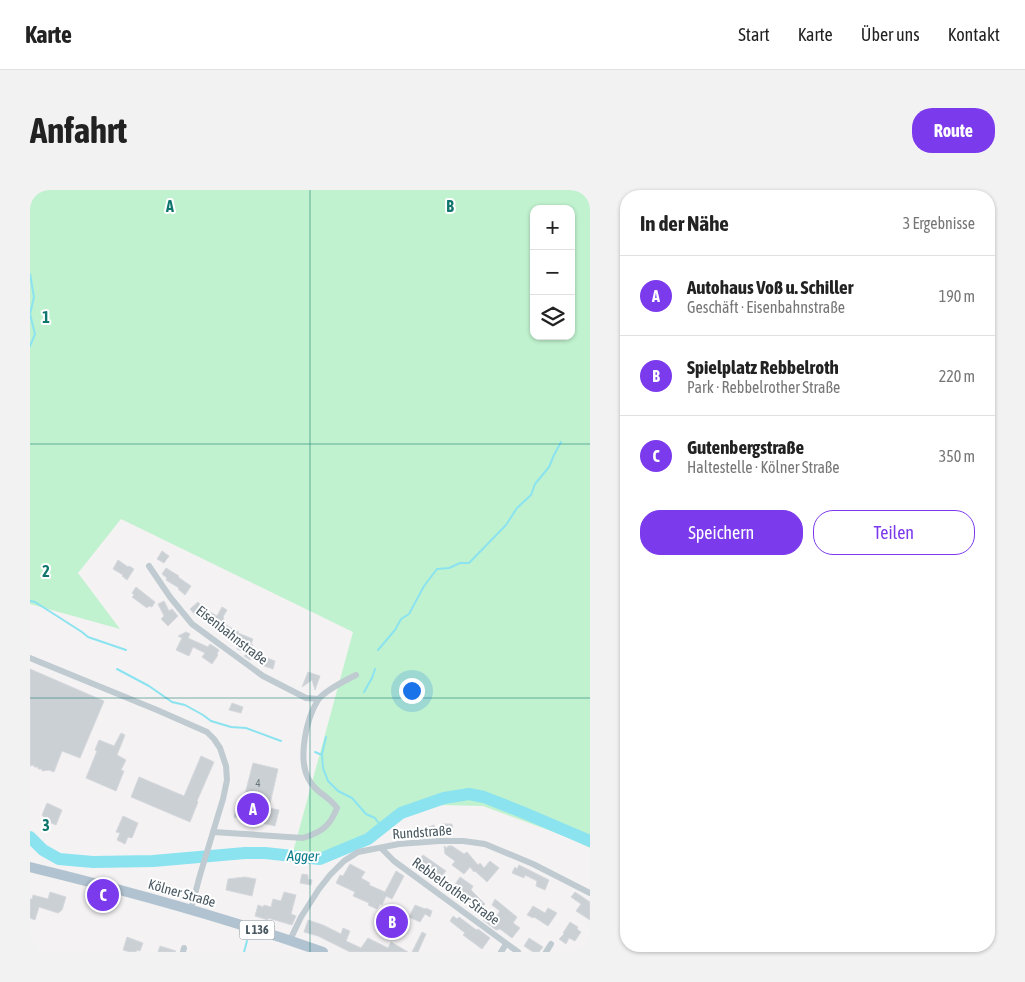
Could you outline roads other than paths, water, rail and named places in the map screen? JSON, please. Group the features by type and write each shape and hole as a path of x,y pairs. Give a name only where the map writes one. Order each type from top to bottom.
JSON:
{"main road":[{"name":"Kölner Straße","path":"30,867 110,886 191,909 323,952"}],"street":[{"name":"Eisenbahnstraße","path":"149,566 170,597 192,624 262,676 306,698 318,699"},
{"path":"30,658 207,732 220,748 224,756 227,780 223,800 191,909"},
{"path":"213,832 303,838 317,834 328,825 337,808 331,800 323,796 314,787 307,776 303,760 306,734 309,719 318,699 338,684 356,675"},
{"name":"Rundstraße","path":"290,940 301,917 319,889 344,861 358,852 399,844 462,841 485,844 533,864 590,893"},
{"name":"Rebbelrother Straße","path":"381,848 394,861 518,952"},
{"path":"501,952 506,944"},
{"path":"546,952 551,944"}],"waterway":[{"path":"30,274 34,297 30,314 35,334 30,346"},
{"path":"378,650 395,630 401,619 409,614 424,586 437,569 449,568 460,563 469,563 506,525 517,508 531,495 535,484 549,467 561,442"},
{"path":"30,601 35,602 88,637 126,650"},
{"path":"117,669 149,686 172,702 185,705 211,721 231,727 246,728 281,741"},
{"path":"364,692 375,669"},
{"path":"322,754 326,737"},
{"path":"315,752 322,755 323,768 328,781 338,791 352,798 366,814 375,818 382,828"},
{"name":"Agger","path":"30,837 43,850 59,859 93,862 153,861 245,853 265,853 320,859 368,839 401,813 444,798 469,794 484,797 590,841"},
{"path":"244,952 247,941"}],"place":[{"name":"Autohaus Voß u. Schiller","path":"253,809"},
{"name":"Gutenbergstraße","path":"103,895"},
{"name":"Spielplatz Rebbelroth","path":"392,922"}]}
